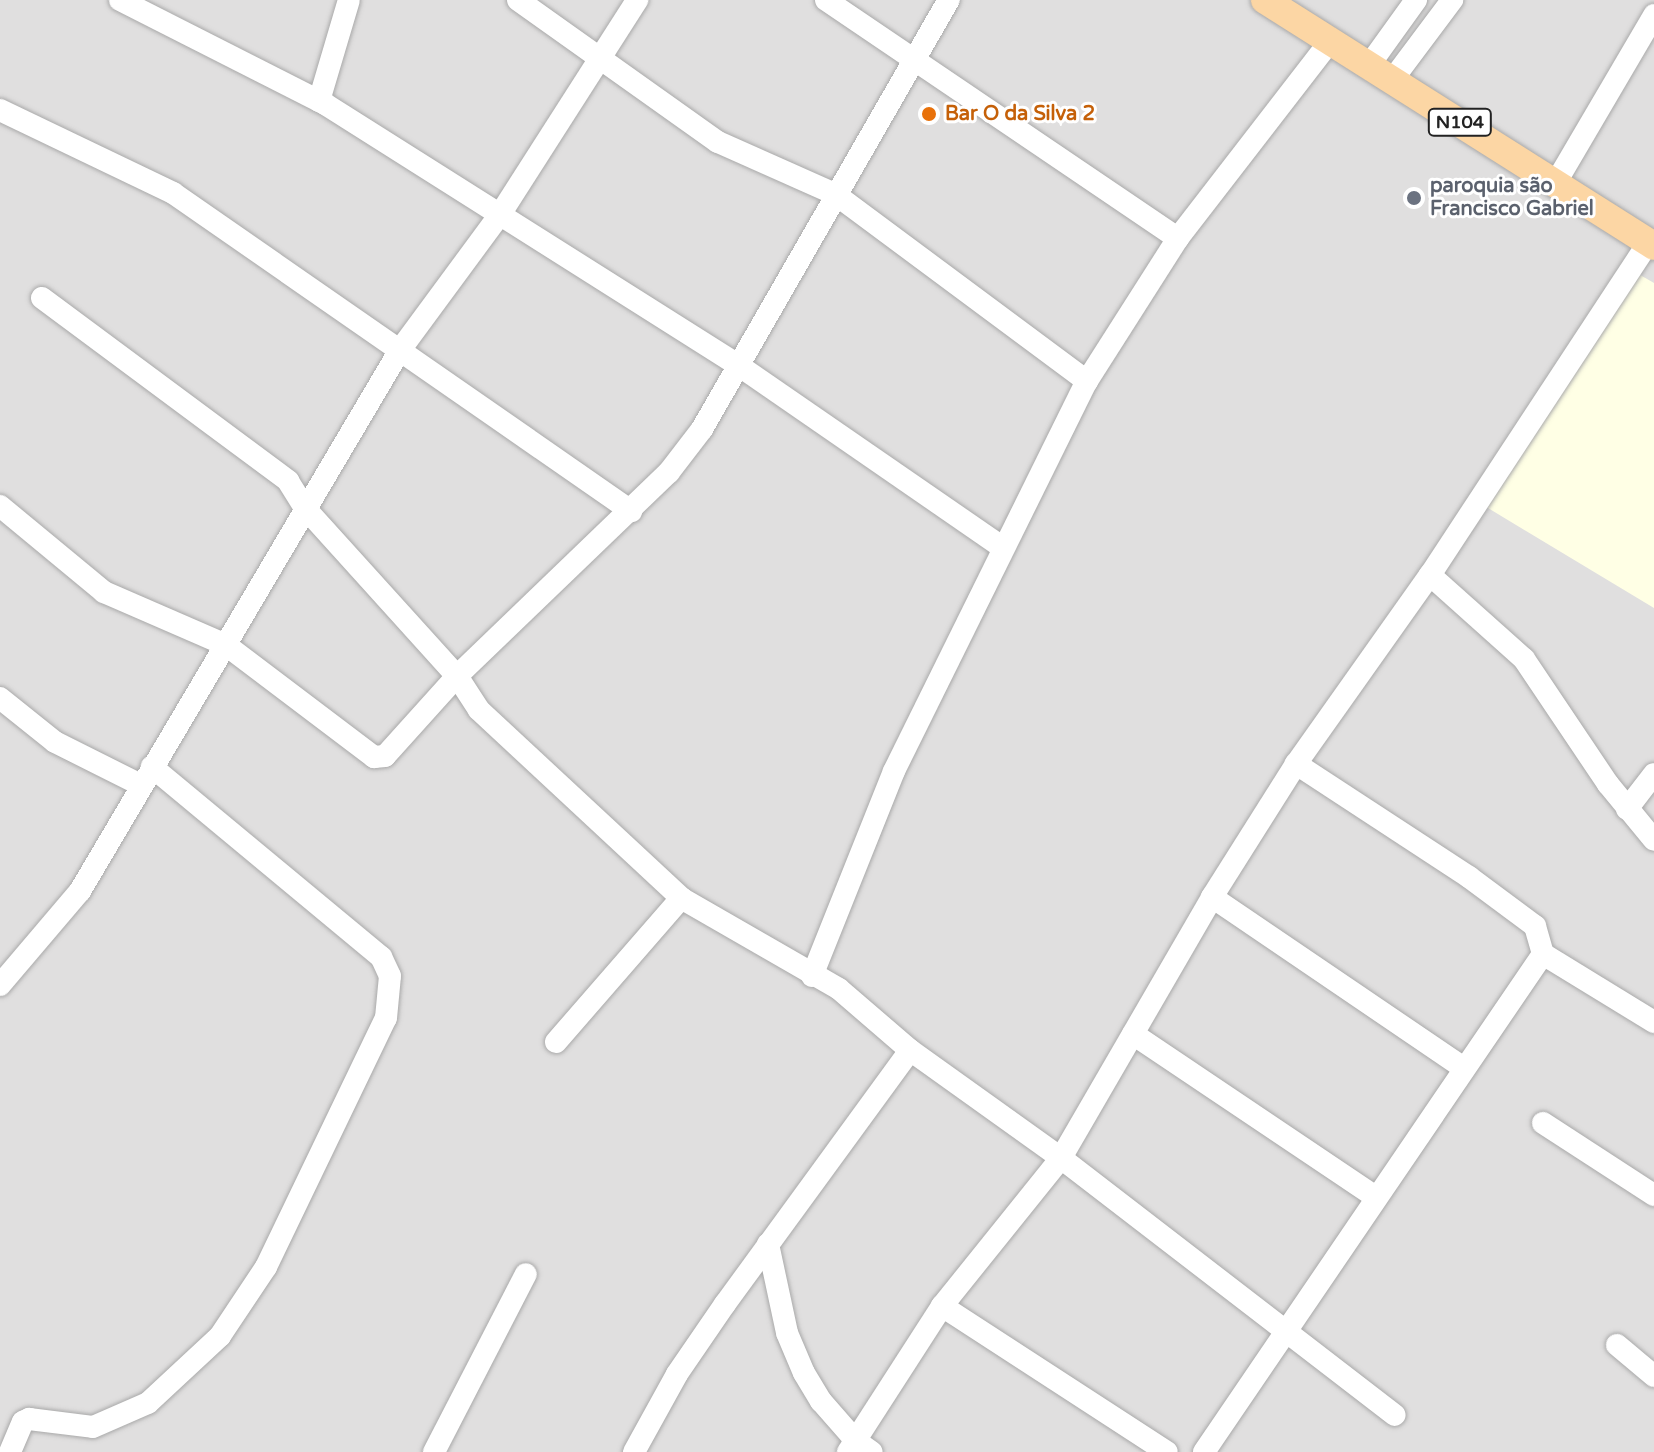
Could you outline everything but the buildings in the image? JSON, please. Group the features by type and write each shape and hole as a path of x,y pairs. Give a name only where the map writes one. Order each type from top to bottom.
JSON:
{"main road":[{"name":"N104","path":"1265,0 1382,71 1651,245"}],"street":[{"path":"319,101 349,0"},
{"path":"518,0 600,57 649,98 718,142 835,194 1087,381"},
{"path":"0,985 80,891 400,350 501,213 637,0"},
{"path":"826,0 914,56 1178,238"},
{"path":"0,506 104,592 226,645 374,757 385,756 457,676 631,511 685,451 741,367 835,194 949,0"},
{"path":"1382,71 1416,0"},
{"path":"1382,71 1452,0"},
{"path":"129,2 319,101 501,213 741,367 1003,548"},
{"path":"1555,184 1654,15"},
{"path":"812,976 894,771 1087,381 1178,238 1330,41"},
{"path":"0,110 173,193 631,511"},
{"path":"768,1244 787,1333 804,1373 859,1448 942,1306 1061,1158 1212,897 1296,764 1430,575 1651,245"},
{"path":"42,298 288,481 305,508 457,676 479,710 681,898 839,989 910,1050 1061,1158 1284,1333 1395,1415"},
{"path":"1430,575 1524,659 1627,809 1654,840"},
{"path":"0,698 55,742 146,776 381,957 390,976 386,1018 266,1267 220,1336 148,1403 93,1427 29,1419 23,1422 10,1452"},
{"path":"1296,764 1469,877 1535,926 1543,954 1654,1022"},
{"path":"1627,809 1654,774"},
{"path":"1212,897 1464,1068"},
{"path":"556,1042 681,898"},
{"path":"1204,1452 1543,954"},
{"path":"1133,1034 1376,1197"},
{"path":"634,1452 677,1374 910,1050"},
{"path":"1543,1123 1654,1195"},
{"path":"434,1452 526,1274"},
{"path":"942,1306 1167,1452"},
{"path":"1617,1345 1654,1376"}],"shaded area":[{"path":"0,0 1654,0 1654,1452 0,1452"},
{"path":"1635,272 1654,283 1654,608 1478,502"}],"place":[{"name":"Bar O da Silva 2","path":"929,114"},
{"name":"paroquia são Francisco Gabriel","path":"1414,198"}]}
